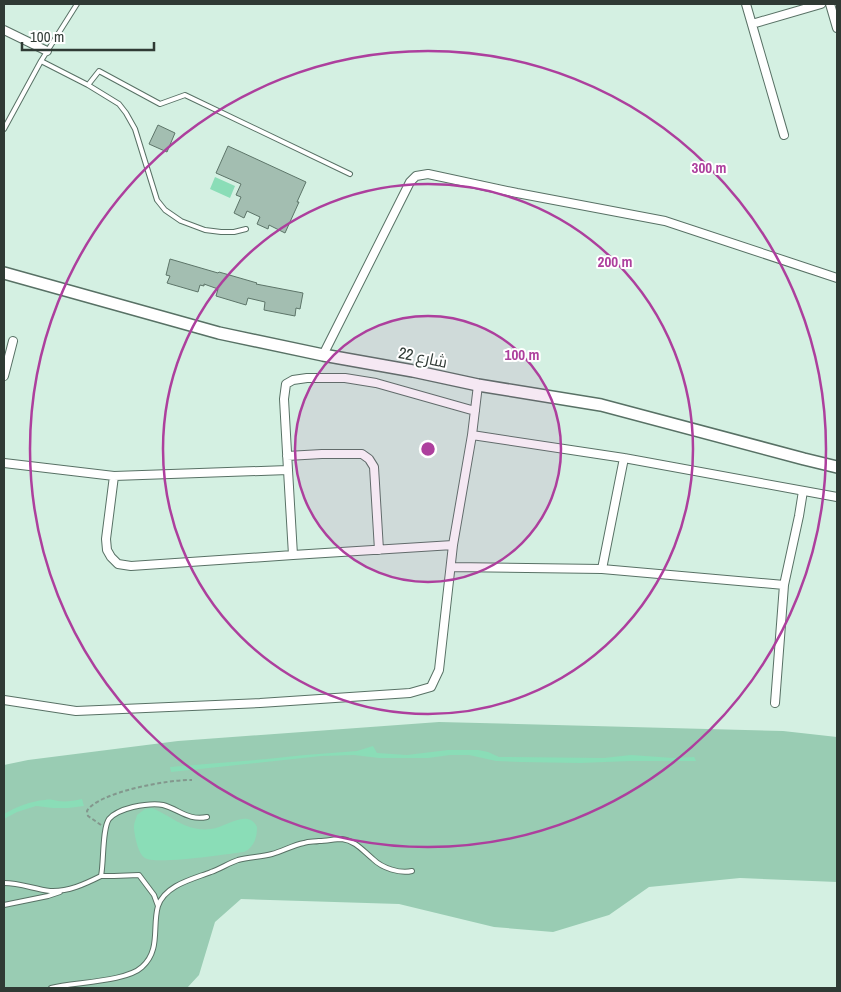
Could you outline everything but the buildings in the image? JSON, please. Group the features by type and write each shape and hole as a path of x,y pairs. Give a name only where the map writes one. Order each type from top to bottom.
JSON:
{"street":[{"path":"746,4 784,134"},
{"path":"752,24 821,4"},
{"path":"830,4 837,28"},
{"path":"4,30 47,52"},
{"path":"323,355 410,182 416,176 428,174 665,221 837,278"},
{"name":"شارع 22","path":"4,273 220,333 323,355 413,370 478,385 602,405 837,467"},
{"path":"4,376 13,340"},
{"path":"293,555 284,399 286,384 293,380 307,378 346,378 376,382 475,411"},
{"path":"4,700 76,711 260,703 410,693 431,687 439,670 453,545 472,435 478,385"},
{"path":"472,435 624,458 837,497"},
{"path":"287,456 362,454 369,458 374,468 379,550"},
{"path":"602,569 624,458"},
{"path":"4,463 114,476 288,470"},
{"path":"114,476 106,539 107,550 118,564 131,566 453,545"},
{"path":"776,703 784,585 804,490"},
{"path":"451,567 602,569 784,585"}],"lane":[{"path":"4,129 41,61 77,4"},
{"path":"41,61 88,85 119,104 135,129 157,200 165,210 181,221 206,230 234,232 246,229"},
{"path":"88,85 99,71 160,104 185,95 350,174"},
{"path":"101,876 106,827 110,819 125,809 162,805 198,819 207,817"},
{"path":"51,988 123,976 142,968 153,950 158,906 166,894 177,885 237,860 274,853 312,841 344,840 357,845 383,866 398,872 412,871"},
{"path":"4,905 48,896 85,884 101,876 138,875 154,895 158,906"},
{"path":"4,883 25,885 50,891 65,890"}],"path":[{"path":"106,827 88,816 87,811 90,806 107,797 128,790 192,780"}],"shaded area":[{"path":"215,177 235,186 230,198 210,189"},
{"path":"439,722 783,731 837,737 837,882 740,878 649,887 609,915 553,932 494,927 399,904 241,899 215,922 199,975 187,988 4,988 4,765 28,760 178,741"},
{"path":"373,746 377,753 407,755 448,750 478,750 499,757 604,758 631,755 673,758 694,757 696,761 520,762 496,761 469,755 428,758 379,758 354,755 321,756 171,772 170,767 357,751"},
{"path":"82,799 84,806 53,808 36,806 17,812 4,819 4,814 34,802"},
{"path":"152,808 187,826 202,829 217,828 236,820 248,819 257,827 256,838 253,845 244,852 176,860 151,860 145,858 140,852 134,825 137,815 145,809"}]}
